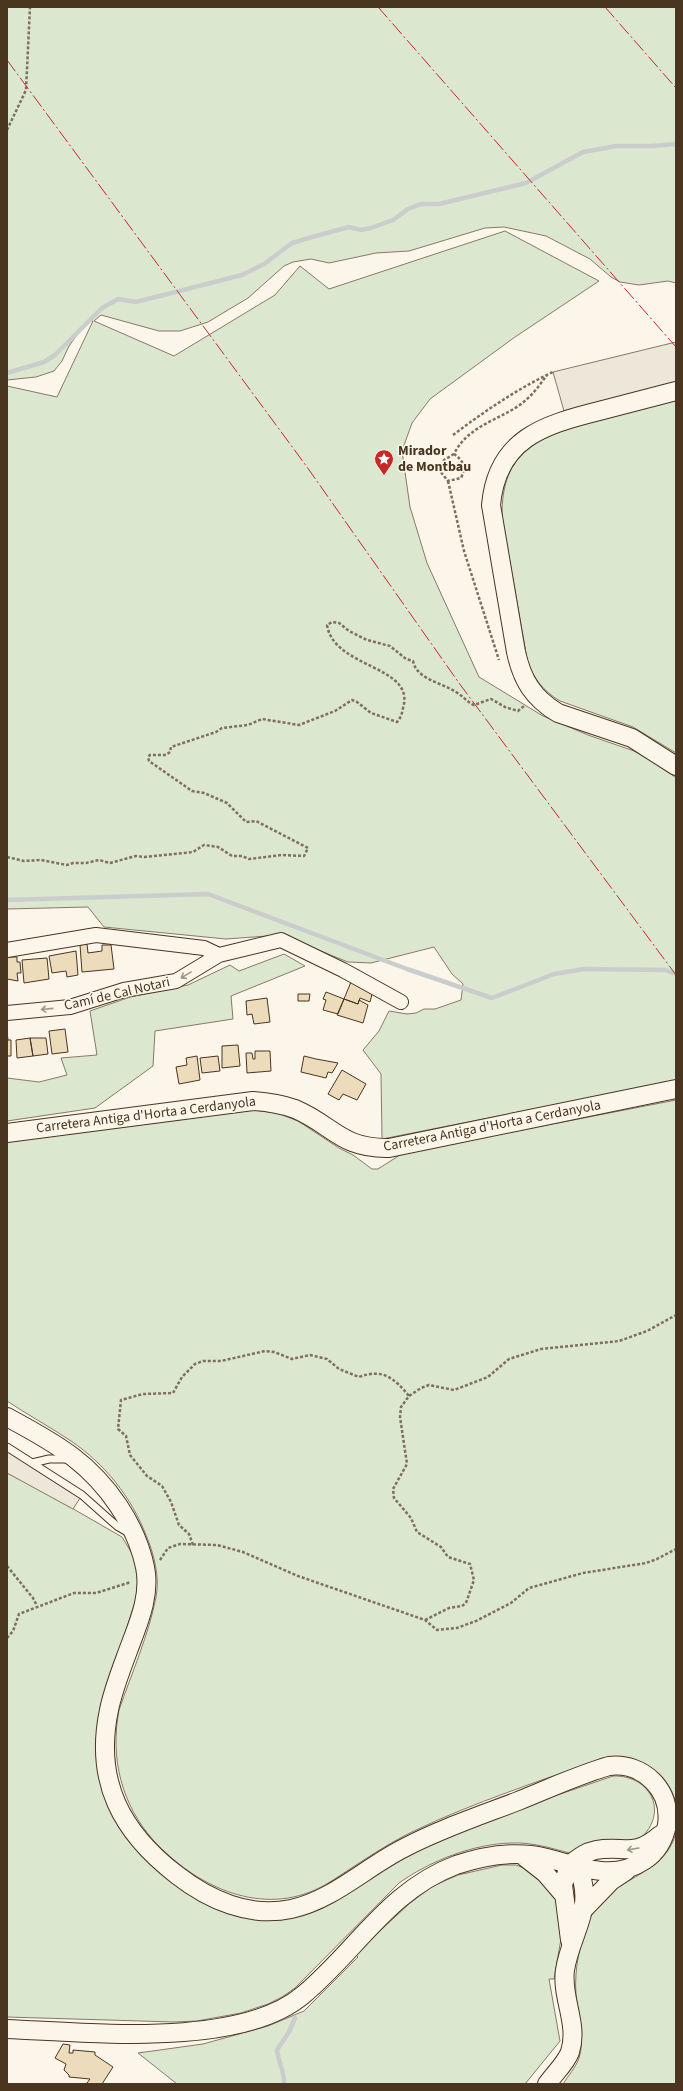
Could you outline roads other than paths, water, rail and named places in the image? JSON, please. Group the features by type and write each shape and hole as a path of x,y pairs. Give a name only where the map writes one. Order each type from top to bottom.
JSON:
{"street":[{"path":"676,391 563,420 532,434 515,447 501,466 492,491 491,504 520,672 532,692 548,707 558,713 632,738 676,766"},
{"path":"7,950 96,935 204,948 220,955"},
{"name":"Camí de Cal Notari","path":"7,1013 70,1006 124,990 176,981 220,955 281,940 343,970 401,1002"},
{"name":"Carretera Antiga d'Horta a Cerdanyola","path":"7,1132 253,1101 282,1105 296,1110 353,1143 376,1148 389,1148 676,1089"},
{"path":"7,1416 60,1448 87,1469 113,1499 135,1537 145,1568 146,1590 142,1611 113,1694 107,1723 105,1753 110,1784 126,1822 142,1844 182,1880 213,1898 230,1905 261,1911 282,1911 303,1906 329,1894 383,1860 428,1836 609,1766 618,1765 637,1769 653,1781 660,1789 666,1806 666,1830 655,1852 641,1863 633,1866 605,1872 522,1854 490,1857 457,1865 426,1879 411,1888 393,1903 304,1994 286,2007 262,2018 224,2027 186,2032 105,2032 7,2029"},
{"path":"570,1948 570,1931 563,1894 563,1885 573,1866 592,1851 633,1850 642,1847 651,1843 666,1830"},
{"path":"522,1854 545,1873 563,1894"},
{"path":"547,2084 567,2058 572,2041 572,2022 564,1980 570,1948 584,1909 585,1896 583,1878 573,1866"},
{"path":"584,1909 611,1881 633,1866"}],"lane":[{"path":"7,1447 82,1495 117,1526 135,1537"},
{"path":"32,1463 49,1459 70,1459 87,1469"}],"waterway":[{"path":"7,373 44,362 55,355 102,308 118,299 136,302 242,275 264,264 292,243 349,227 361,230 371,228 393,220 408,209 421,204 439,204 526,183 583,152 616,146 676,144"},
{"path":"7,900 208,894 407,969 492,998 554,974 584,969 665,970 676,974"},
{"path":"284,2084 277,2050 289,2032 295,2018"}],"place":[{"name":"Mirador de Montbau","path":"384,476"}]}
